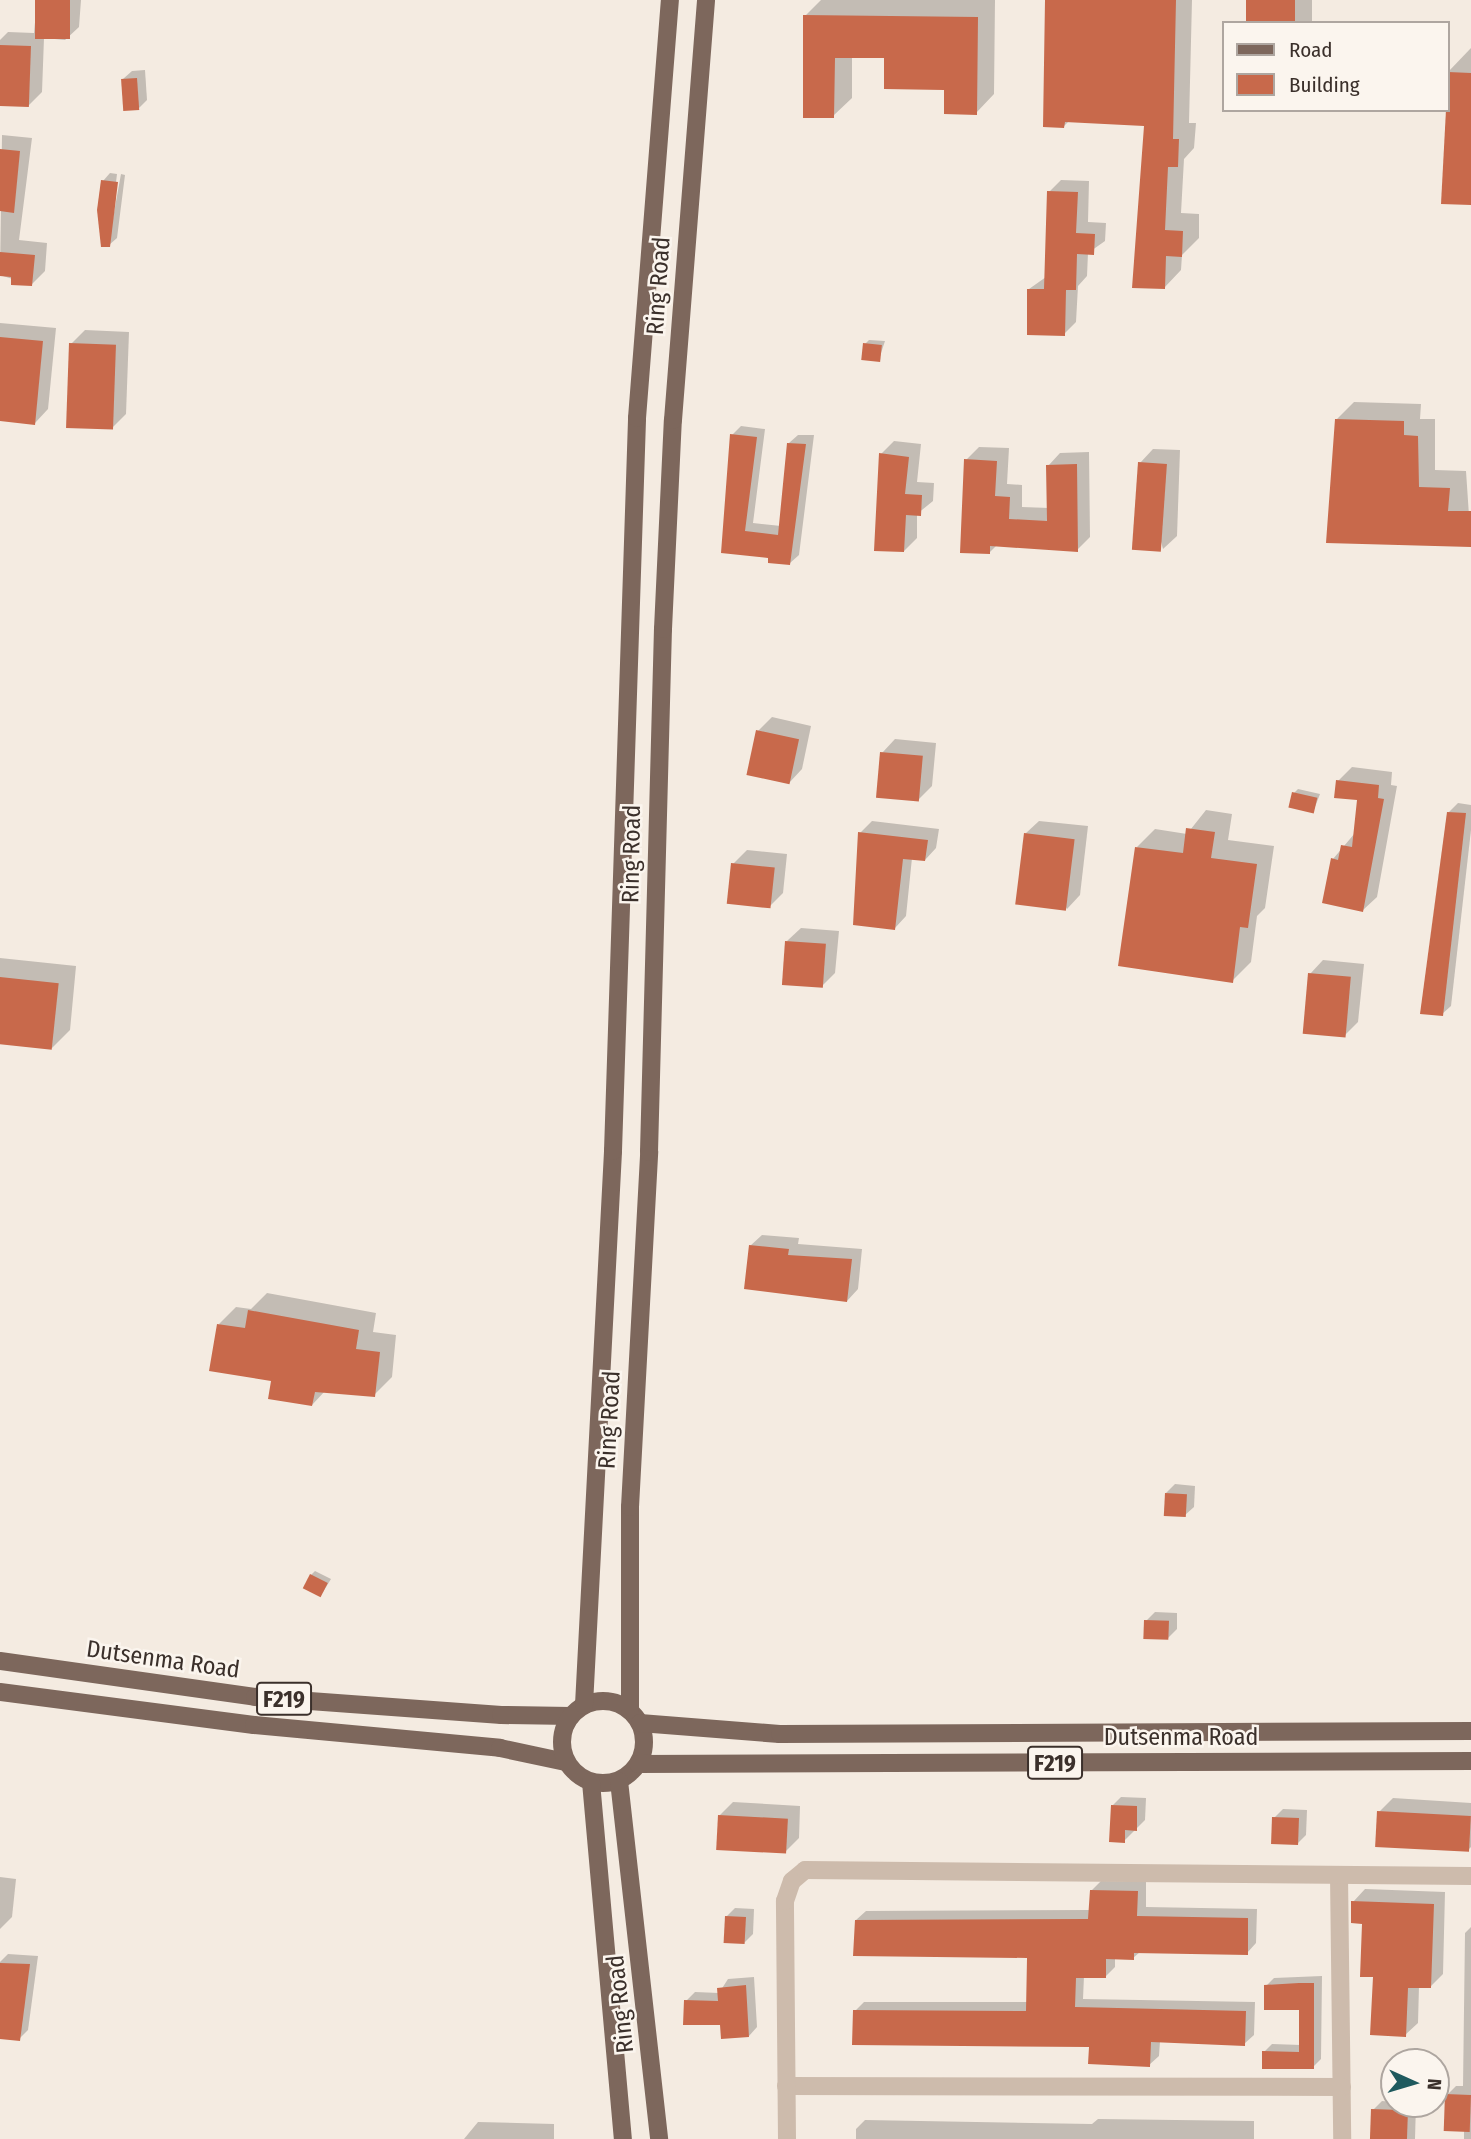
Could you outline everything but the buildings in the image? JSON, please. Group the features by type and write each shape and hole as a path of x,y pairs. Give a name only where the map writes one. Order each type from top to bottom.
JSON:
{"main road":[{"path":"566,1762 562,1738 577,1710 613,1151 636,431 670,0"},
{"name":"Ring Road","path":"635,1716 630,1507 649,1153 663,629 673,420 706,0"},
{"name":"Dutsenma Road","path":"0,1661 256,1697 501,1716 577,1710"},
{"name":"F219","path":"0,1692 254,1725 500,1748 566,1762 591,1783"},
{"name":"F219","path":"577,1710 599,1700 635,1716"},
{"path":"623,2139 591,1783 619,1781 638,1764 644,1751 635,1716"},
{"name":"Dutsenma Road","path":"635,1716 780,1734 1471,1731"},
{"name":"Dutsenma Road","path":"638,1764 1471,1761"},
{"name":"Ring Road","path":"619,1781 659,2139"}],"street":[{"path":"787,2139 785,1901 792,1881 805,1870 1471,1877"},
{"path":"1339,1875 1342,2139"},
{"path":"786,2086 1342,2087"}]}
